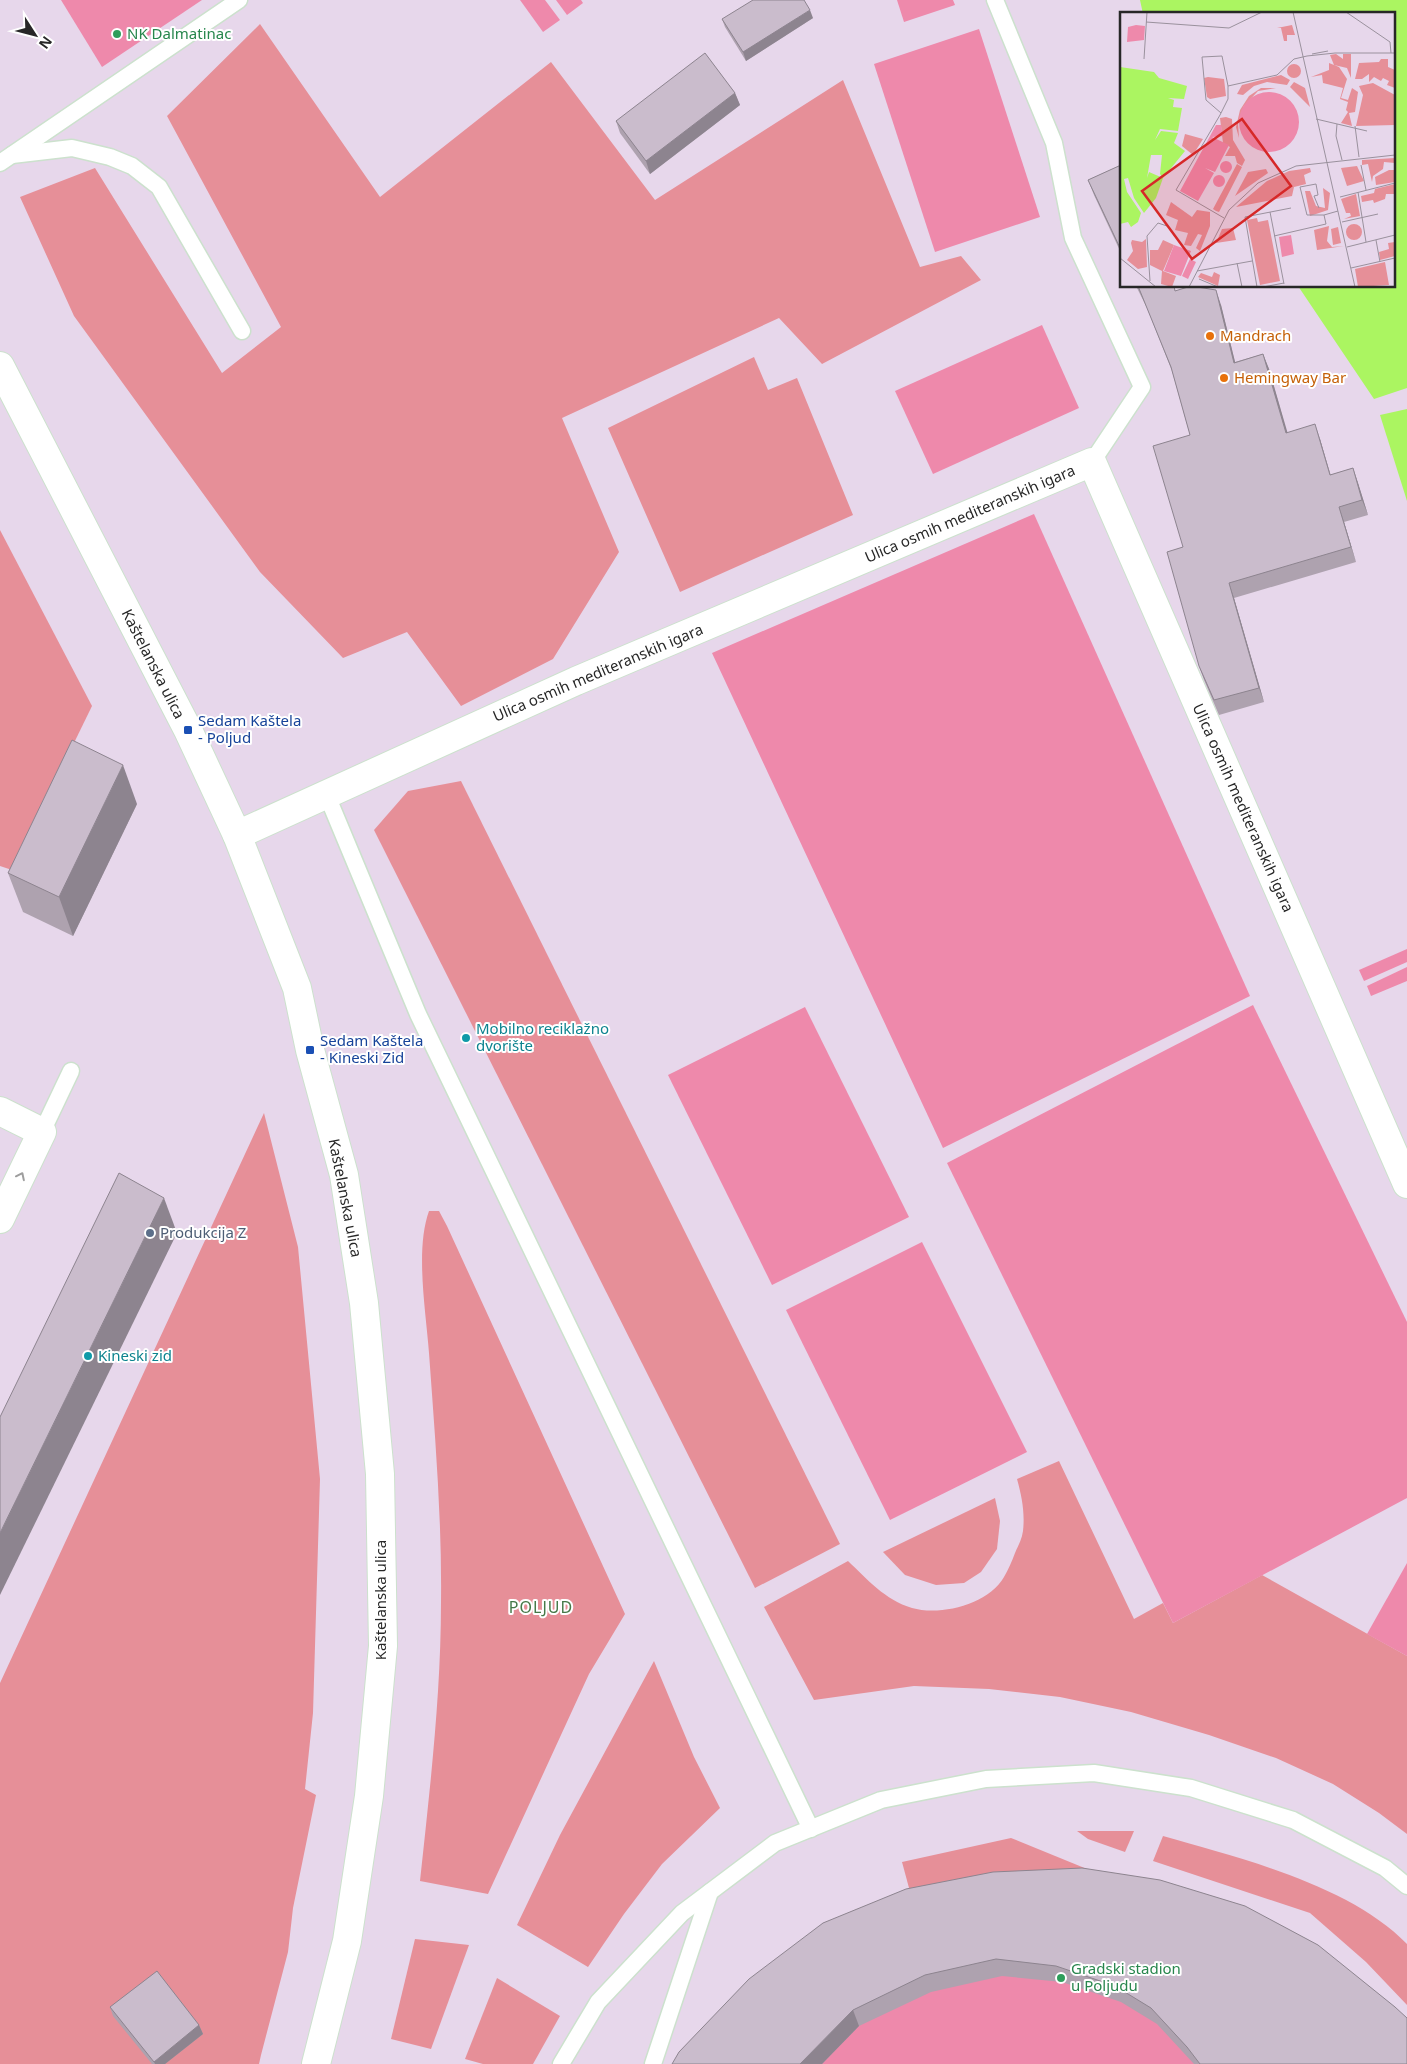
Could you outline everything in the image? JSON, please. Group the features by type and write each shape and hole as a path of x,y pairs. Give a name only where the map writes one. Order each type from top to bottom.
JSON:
{"street":[{"name":"Kaštelanska ulica","path":"0,366 188,730 237,835 296,988 310,1050 344,1175 364,1303 380,1474 383,1646 369,1796 347,1941 316,2064"},
{"name":"Ulica osmih mediteranskih igara","path":"237,835 576,681 1092,462 1407,1184"},
{"path":"0,1111 42,1132 0,1219"}],"lane":[{"path":"6,159 239,0"},
{"path":"995,0 1054,143 1073,238 1142,387 1092,462"},
{"path":"6,159 72,148 110,157 132,166 159,187 242,331"},
{"path":"326,793 418,1014 810,1829"},
{"path":"42,1132 71,1071"},
{"path":"561,2064 598,2002 682,1913 775,1843 881,1800 986,1779 1094,1773 1191,1788 1293,1820 1385,1868 1407,1886"},
{"path":"653,2064 710,1892"}],"shaded area":[{"name":"NK Dalmatinac","path":"61,0 202,0 102,67"},
{"path":"520,0 545,0 560,20 543,32"},
{"path":"556,0 581,0 583,3 567,15"},
{"path":"897,0 953,0 955,5 904,22"},
{"path":"1140,0 1407,0 1407,388 1374,399 1299,288 1394,288 1394,12 1143,12"},
{"path":"260,24 380,197 551,62 655,200 843,80 920,267 961,256 981,280 822,364 779,318 562,418 619,552 553,659 461,706 407,632 343,658 260,572 74,316 20,197 95,168 222,373 281,327 167,116"},
{"path":"979,29 1040,217 935,252 874,64"},
{"path":"1042,325 1079,408 933,474 895,391"},
{"path":"754,357 768,390 797,378 853,515 680,592 608,428"},
{"path":"1407,409 1407,501 1380,415"},
{"path":"1034,514 1250,996 943,1148 712,653"},
{"path":"0,530 92,706 12,870 0,866"},
{"path":"461,781 840,1544 755,1588 374,830 408,791"},
{"path":"1407,949 1407,962 1364,981 1359,970"},
{"path":"1407,967 1407,981 1371,996 1367,986"},
{"path":"1253,1005 1407,1322 1407,1498 1173,1623 947,1163"},
{"path":"805,1007 909,1217 772,1285 668,1075"},
{"path":"264,1113 298,1247 320,1479 313,1713 305,1789 316,1795 293,1908 288,1952 259,2064 0,2064 0,1683"},
{"path":"429,1211 439,1211 447,1226 625,1614 589,1674 488,1894 420,1881 437,1707 441,1637 438,1478 422,1262 425,1227"},
{"path":"922,1242 1027,1452 890,1520 786,1310"},
{"path":"1059,1461 1134,1619 1163,1603 1173,1623 1262,1575 1407,1656 1407,1834 1379,1813 1333,1784 1276,1758 1209,1735 1131,1712 1060,1697 989,1689 914,1686 814,1700 764,1607 848,1561 869,1582 893,1600 912,1608 923,1610 949,1609 975,1601 997,1587 1004,1577 1021,1540 1024,1524 1022,1499 1017,1479"},
{"path":"995,1498 1000,1521 997,1549 981,1572 964,1583 936,1585 905,1575 883,1552"},
{"path":"1407,1563 1407,1656 1367,1634"},
{"path":"654,1661 694,1757 720,1808 662,1864 624,1914 588,1967 517,1925 560,1835"},
{"path":"1077,1831 1134,1831 1125,1852 1088,1839"},
{"path":"1163,1836 1259,1864 1292,1876 1356,1905 1383,1923 1407,1944 1407,2005 1366,1962 1310,1913 1153,1861"},
{"path":"1011,1838 1109,1878 912,1899 902,1862"},
{"path":"415,1939 469,1945 431,2049 391,2039"},
{"path":"829,1939 1407,2028 1407,2064 689,2064"},
{"path":"497,1978 560,2016 533,2064 483,2064 465,2059"}],"building":[{"path":"753,0 804,0 810,10 743,52 722,19"},
{"path":"705,53 735,93 646,161 616,121"},
{"path":"1120,165 1120,248 1088,180"},
{"path":"1139,288 1174,288 1175,291 1185,288 1216,290 1234,363 1263,354 1286,433 1315,424 1330,475 1353,468 1362,500 1339,507 1351,547 1229,583 1259,688 1214,700 1199,666 1167,552 1183,547 1153,446 1190,435 1171,367"},
{"path":"72,740 123,765 59,897 8,873"},
{"path":"119,1173 164,1198 0,1533 0,1417"},
{"name":"Gradski stadion u Poljudu","path":"1082,1868 1160,1880 1245,1906 1318,1945 1407,2018 1407,2064 1200,2064 1151,2008 1115,1986 1056,1966 996,1959 925,1975 853,2010 800,2064 672,2064 679,2052 749,1979 823,1923 906,1889 993,1872"},
{"path":"157,1971 199,2025 154,2062 110,2007"}],"place":[{"name":"NK Dalmatinac","path":"117,34"},
{"name":"Mandrach","path":"1210,336"},
{"name":"Hemingway Bar","path":"1224,378"},
{"name":"Sedam Kaštela - Poljud","path":"188,730"},
{"name":"Mobilno reciklažno dvorište","path":"466,1038"},
{"name":"Sedam Kaštela - Kineski Zid","path":"310,1050"},
{"name":"Produkcija Z","path":"150,1233"},
{"name":"Kineski zid","path":"88,1356"},
{"name":"Gradski stadion u Poljudu","path":"1061,1978"}],"district":[{"name":"POLJUD","path":"541,1607"}]}
